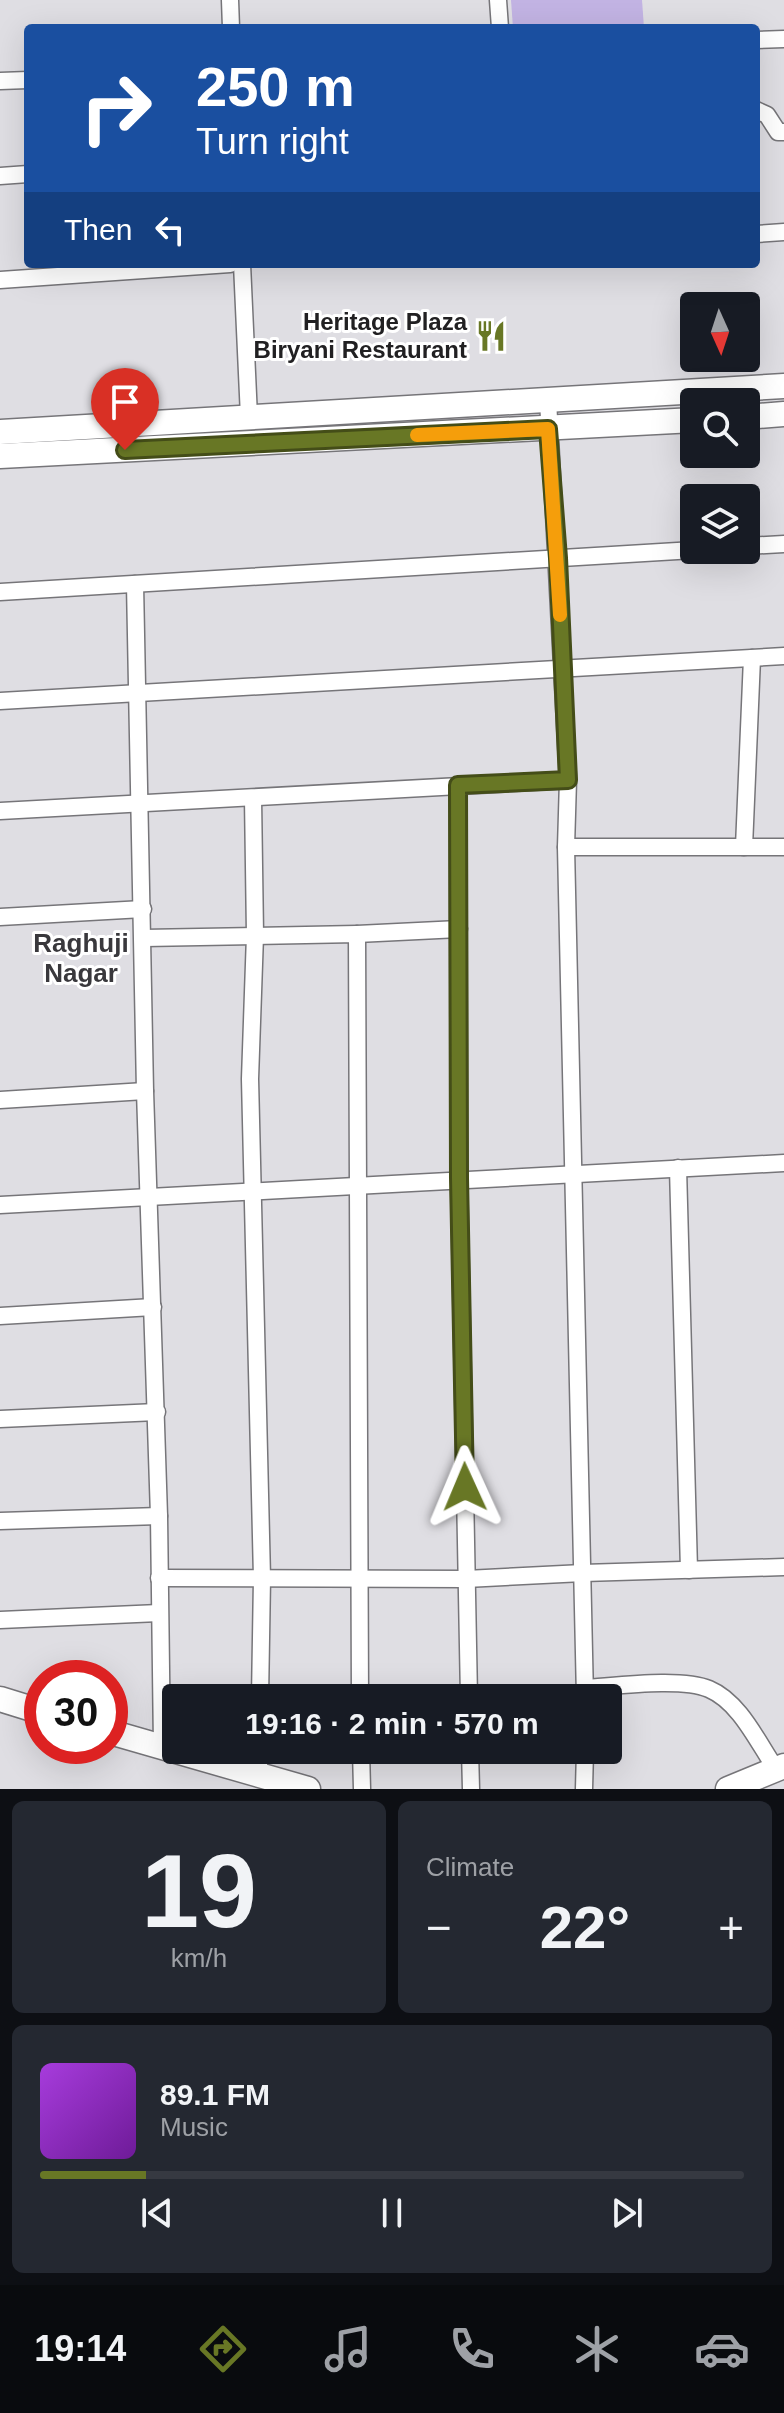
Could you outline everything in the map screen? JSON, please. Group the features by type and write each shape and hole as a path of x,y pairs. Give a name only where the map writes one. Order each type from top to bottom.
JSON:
{"main road":[{"path":"0,432 784,386"},
{"path":"760,416 784,414"},
{"path":"0,456 680,421"},
{"path":"0,1699 24,1706"},
{"path":"128,1737 162,1747"},
{"path":"221,1764 308,1789"},
{"path":"728,1789 780,1767"}],"street":[{"path":"230,0 231,24"},
{"path":"498,0 500,24"},
{"path":"760,40 784,39"},
{"path":"0,81 24,80"},
{"path":"760,112 767,115 778,132 784,132"},
{"path":"0,176 24,174"},
{"path":"760,234 784,232"},
{"path":"0,280 172,268"},
{"path":"242,268 249,417"},
{"path":"548,400 568,780 566,847 585,1684"},
{"path":"760,545 784,544"},
{"path":"0,592 680,551"},
{"path":"135,584 145,1091 157,1412 162,1747"},
{"path":"0,701 784,656"},
{"path":"744,847 752,658"},
{"path":"0,811 568,780"},
{"path":"458,785 459,1178 469,1684"},
{"path":"253,798 255,935 250,1079 262,1578 260,1684"},
{"path":"566,847 784,847"},
{"path":"0,917 143,909"},
{"path":"144,938 459,929"},
{"path":"357,934 360,1684"},
{"path":"0,1100 145,1091"},
{"path":"0,1205 359,1187 459,1178 784,1163"},
{"path":"678,1168 689,1570"},
{"path":"0,1316 153,1307"},
{"path":"0,1419 157,1412"},
{"path":"0,1521 159,1516"},
{"path":"159,1578 466,1579 784,1567"},
{"path":"0,1620 159,1613"},
{"path":"622,1689 676,1683 708,1688 738,1713 780,1767"},
{"path":"259,1764 259,1775"},
{"path":"361,1764 362,1789"},
{"path":"470,1764 471,1789"},
{"path":"584,1789 585,1764"}],"shaded area":[{"path":"511,0 642,0 644,24 513,24"}],"slow traffic":[{"path":"417,435 548,429 560,615"}],"place":[{"name":"Heritage Plaza Biryani Restaurant","path":"491,336"}],"district":[{"name":"Raghuji Nagar","path":"81,958"}],"route":[{"path":"125,450 548,429 558,558 568,780 458,785 459,1178 465,1487"}]}
